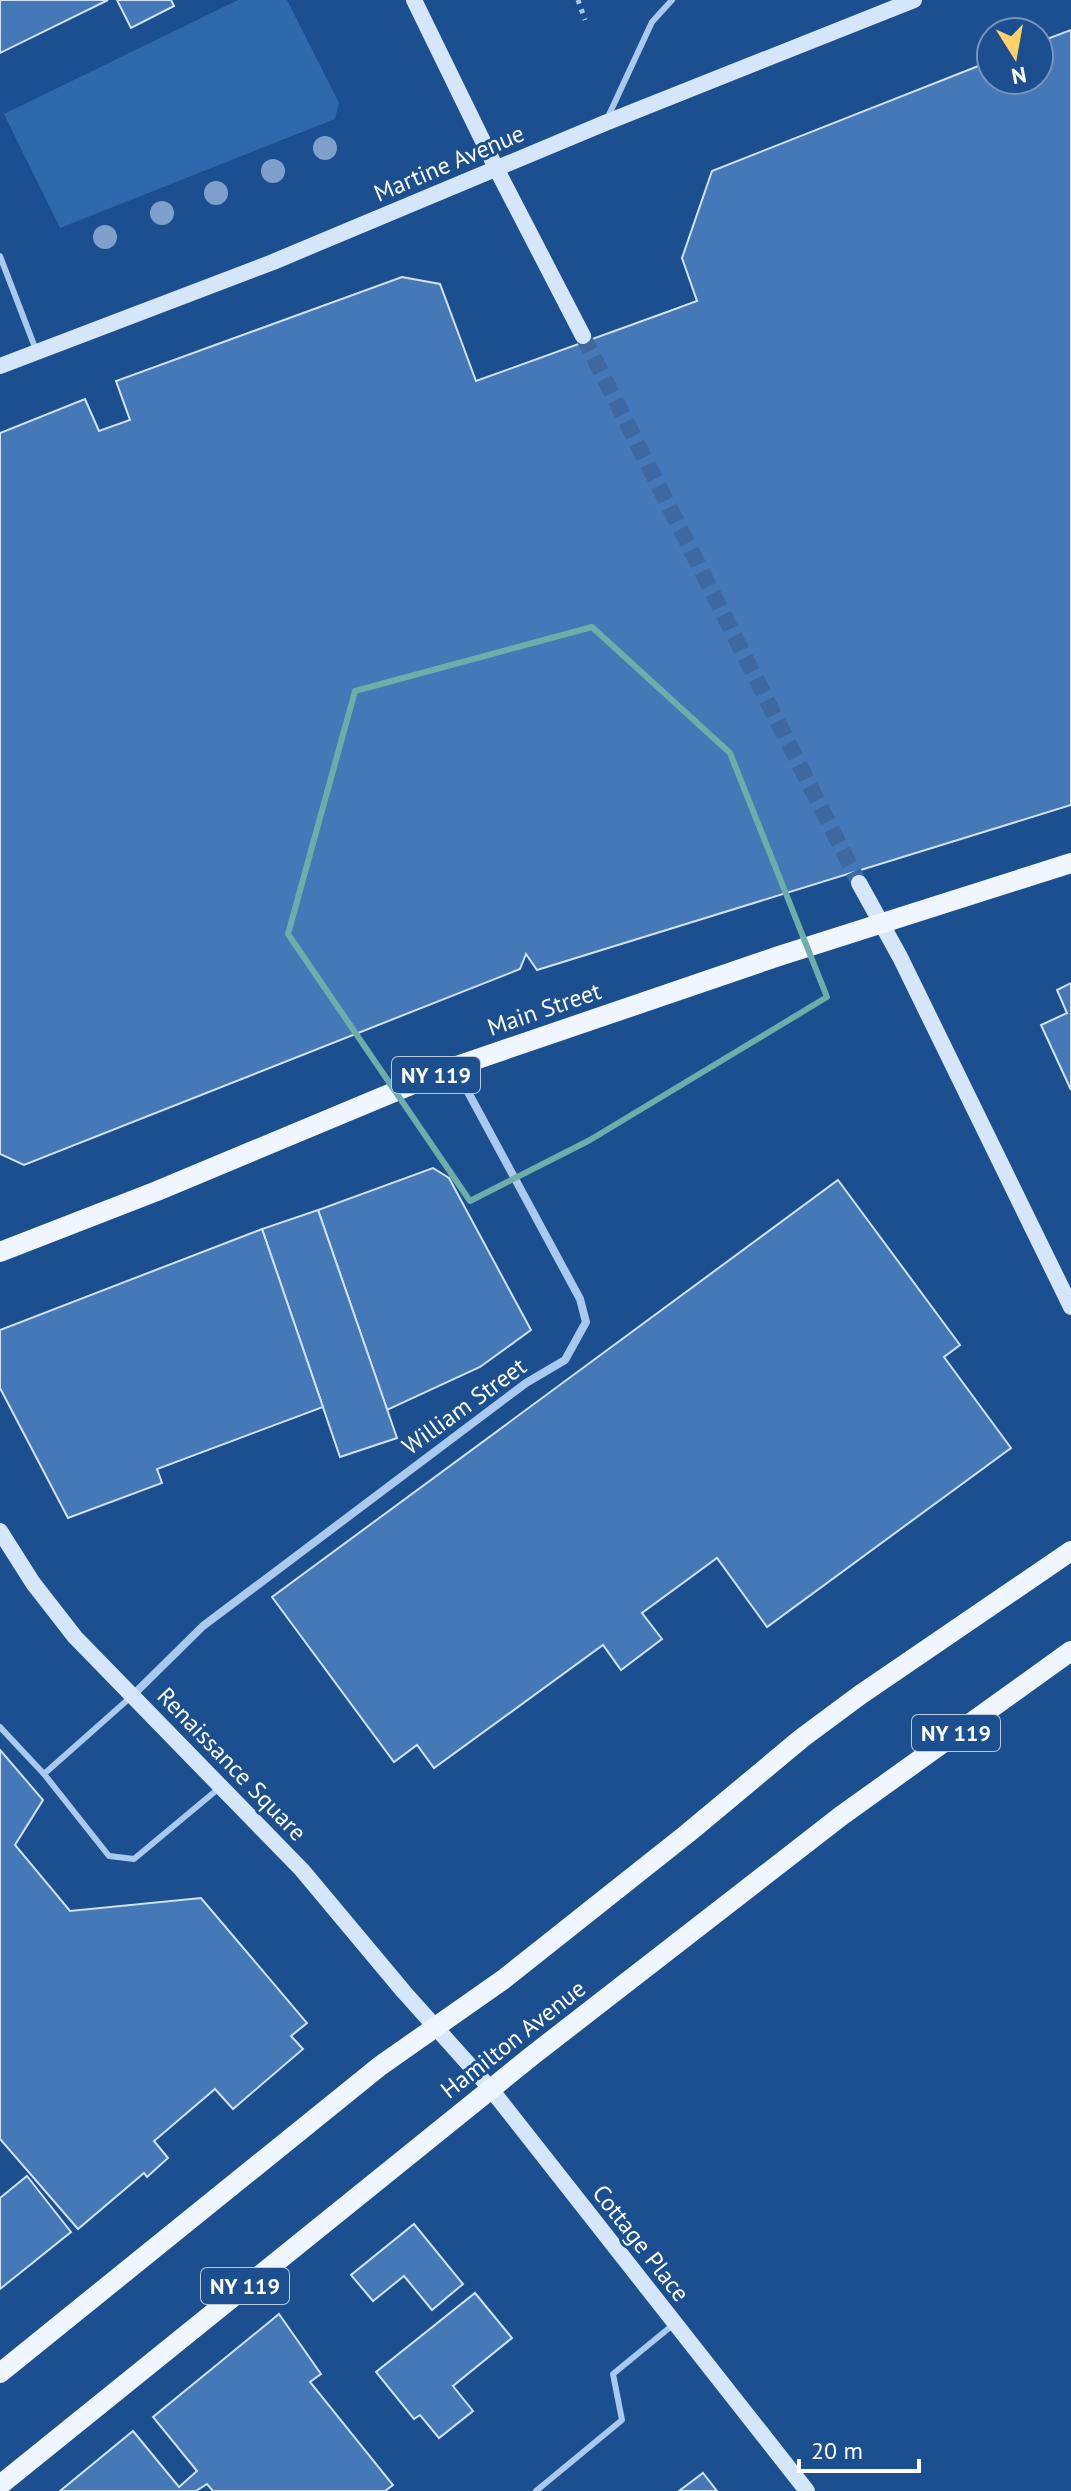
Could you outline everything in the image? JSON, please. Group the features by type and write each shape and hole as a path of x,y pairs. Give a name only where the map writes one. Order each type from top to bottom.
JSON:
{"main road":[{"path":"414,0 583,336"},
{"name":"Martine Avenue","path":"0,366 273,262 605,123 914,0"},
{"name":"Main Street","path":"0,1252 157,1191 454,1067 882,922 1071,863"},
{"path":"859,883 882,922 1071,1307"},
{"name":"Renaissance Square","path":"0,1531 55,1613 302,1870 435,2028"},
{"path":"0,2373 380,2066 504,1979 802,1738 1071,1551"},
{"name":"Hamilton Avenue","path":"0,2485 490,2088 841,1816 1071,1651"},
{"name":"Cottage Place","path":"435,2028 490,2088 807,2491"}],"street":[{"name":"William Street","path":"132,1696 203,1626 526,1383 565,1360 586,1322 584,1310 454,1067"}],"lane":[{"path":"605,123 652,22 672,0"},
{"path":"0,256 37,351"},
{"path":"44,1774 132,1696"},
{"path":"0,1727 44,1774 109,1856 134,1859 221,1786"},
{"path":"536,2491 622,2420 613,2374 674,2324"}],"path":[{"path":"578,0 585,20"}],"highlighted area":[{"path":"592,627 730,753 827,997 590,1140 470,1201 288,934 355,691"}],"shaded area":[{"path":"238,0 287,0 339,103 335,119 60,228 4,114"}],"building":[{"path":"0,0 108,0 0,53"},
{"path":"117,0 171,0 174,6 131,28"},
{"path":"1071,30 1071,805 537,970 526,954 520,969 24,1165 0,1154 0,433 85,399 99,431 130,420 116,381 402,277 440,284 476,381 697,301 682,258 712,171 975,67 975,96 1055,96 1055,36"},
{"path":"1071,983 1071,1090 1041,1025 1067,1013 1057,990"},
{"path":"433,1168 449,1178 531,1330 480,1367 387,1410 318,1210"},
{"path":"838,1180 960,1345 944,1357 1011,1448 767,1627 717,1558 642,1613 662,1639 621,1670 603,1645 434,1768 417,1745 394,1762 272,1597"},
{"path":"318,1210 397,1438 340,1457 262,1229"},
{"path":"262,1229 323,1407 157,1469 162,1483 68,1518 0,1388 0,1330"},
{"path":"0,1750 43,1800 15,1845 70,1911 201,1898 307,2023 291,2036 303,2049 233,2109 215,2089 154,2141 168,2158 147,2177 144,2173 78,2229 0,2139"},
{"path":"27,2176 71,2232 0,2289 0,2198"},
{"path":"414,2224 463,2284 432,2310 404,2276 373,2301 351,2275"},
{"path":"475,2293 512,2338 453,2386 473,2411 439,2438 420,2415 414,2419 376,2372"},
{"path":"279,2314 321,2374 310,2382 393,2485 385,2491 213,2491 207,2484 196,2491 60,2491 133,2431 179,2487 197,2471 153,2417"},
{"path":"703,2473 717,2491 679,2491"}],"tunnel":[{"path":"583,336 859,883"}]}
